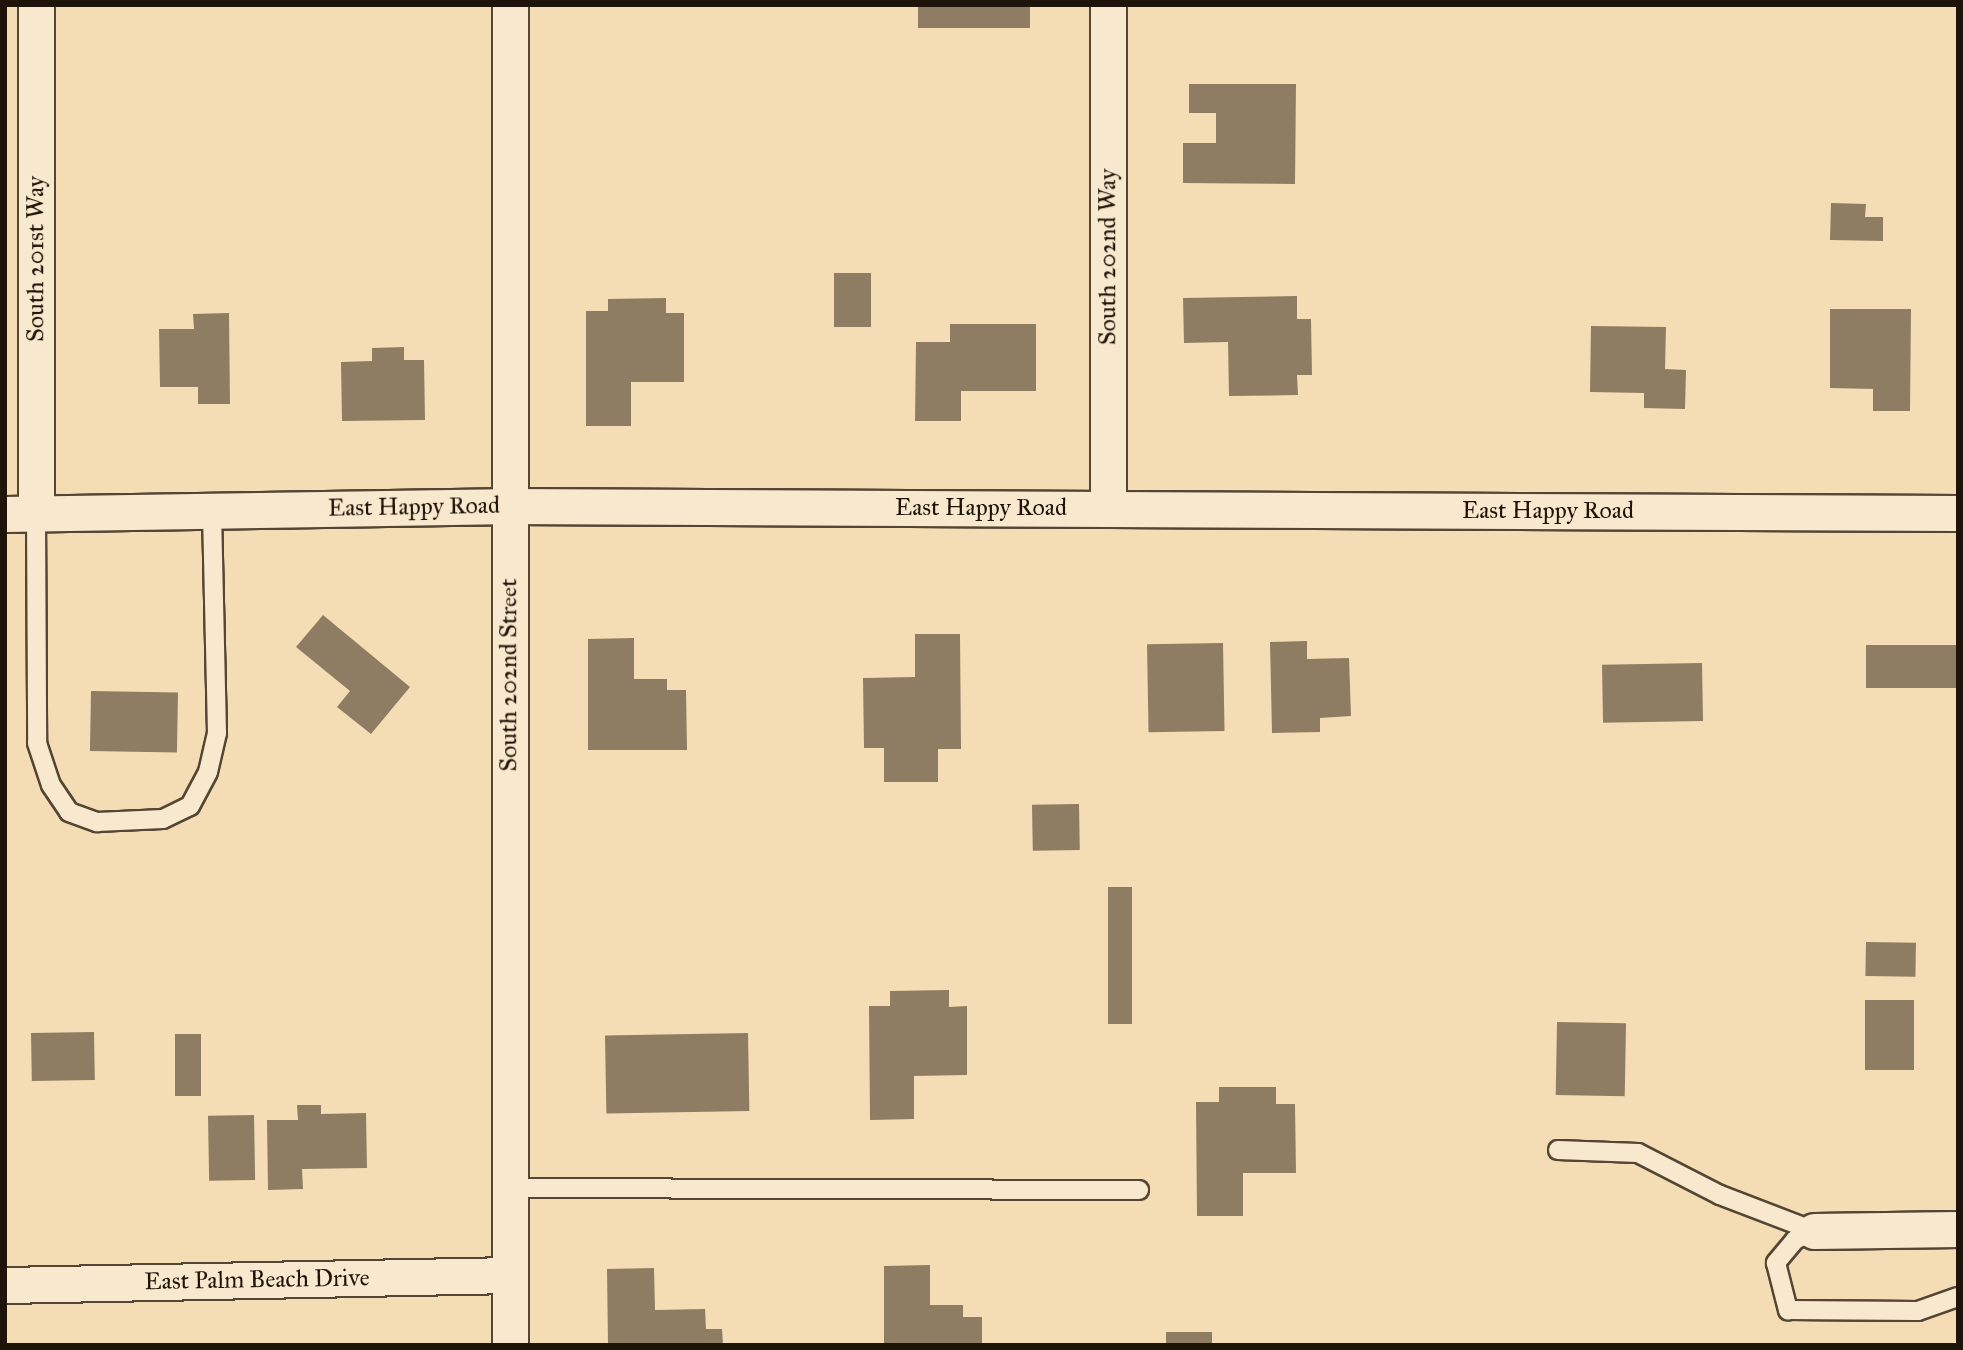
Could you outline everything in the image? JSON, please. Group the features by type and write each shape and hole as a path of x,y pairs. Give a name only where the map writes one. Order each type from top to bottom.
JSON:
{"street":[{"name":"South 202nd Street","path":"509,1345 510,5"},
{"name":"South 202nd Way","path":"1108,5 1108,509"},
{"name":"South 201st Way","path":"21,514 32,7"},
{"name":"East Happy Road","path":"21,514 508,506 1958,513"},
{"path":"1814,1231 1958,1230"},
{"name":"East Palm Beach Drive","path":"5,1285 510,1275"}],"lane":[{"path":"21,514 37,743 51,785 69,812 97,822 163,819 190,806 208,772 217,733 212,511"},
{"path":"1558,1150 1638,1153 1720,1195 1814,1231"},
{"path":"510,1188 1139,1190"},
{"path":"1814,1231 1795,1240 1776,1263 1788,1310 1917,1311 1958,1297"}],"building":[{"path":"918,5 1030,5 1030,28 918,28"},
{"path":"1189,84 1296,84 1295,184 1183,183 1183,143 1216,143 1216,113 1189,113"},
{"path":"1831,203 1866,204 1865,217 1883,217 1883,241 1830,240"},
{"path":"834,273 871,273 871,327 834,327"},
{"path":"1297,296 1297,319 1311,319 1312,375 1297,375 1298,395 1229,396 1228,342 1184,343 1183,298"},
{"path":"666,298 666,313 684,313 684,382 631,382 631,426 586,426 586,311 608,311 608,299"},
{"path":"1830,309 1911,309 1910,411 1873,411 1873,389 1830,388"},
{"path":"229,313 230,404 198,404 198,387 160,387 159,329 194,329 193,314"},
{"path":"950,324 1036,324 1036,391 961,391 961,421 915,421 916,342 950,342"},
{"path":"1591,326 1666,327 1665,369 1686,370 1685,409 1644,408 1644,393 1590,392"},
{"path":"404,347 404,360 424,360 425,420 342,421 341,362 372,361 372,348"},
{"path":"323,615 410,687 371,734 337,707 350,691 296,647"},
{"path":"915,634 960,634 961,749 938,749 938,782 884,782 884,748 864,748 863,678 915,677"},
{"path":"634,638 634,679 667,679 667,690 686,690 687,750 588,750 588,639"},
{"path":"1307,641 1307,659 1349,658 1351,716 1320,718 1320,732 1272,733 1270,642"},
{"path":"1223,643 1225,731 1149,732 1147,644"},
{"path":"1866,645 1958,645 1958,688 1866,688"},
{"path":"1702,663 1703,721 1603,723 1602,665"},
{"path":"91,691 178,693 177,753 90,751"},
{"path":"1079,804 1080,850 1033,851 1032,805"},
{"path":"1108,887 1132,887 1132,1024 1108,1024"},
{"path":"1866,942 1916,943 1915,977 1865,976"},
{"path":"949,990 949,1007 967,1006 967,1075 914,1076 914,1119 870,1120 869,1006 890,1006 890,991"},
{"path":"1865,1000 1914,1000 1914,1070 1865,1070"},
{"path":"1557,1022 1626,1023 1625,1096 1556,1095"},
{"path":"94,1032 95,1080 32,1081 31,1033"},
{"path":"748,1033 749,1111 606,1113 605,1035"},
{"path":"175,1034 201,1034 201,1096 175,1096"},
{"path":"1219,1087 1276,1087 1276,1104 1295,1104 1296,1173 1243,1173 1243,1216 1197,1216 1196,1102 1219,1102"},
{"path":"297,1105 321,1105 321,1114 366,1113 367,1168 302,1169 303,1189 268,1190 267,1120 298,1120"},
{"path":"254,1115 255,1180 209,1181 208,1116"},
{"path":"930,1265 930,1305 963,1305 963,1317 982,1317 982,1345 884,1345 884,1266"},
{"path":"654,1268 655,1310 705,1309 706,1329 722,1329 723,1345 608,1345 607,1269"},
{"path":"1166,1332 1212,1332 1212,1345 1166,1345"}]}
